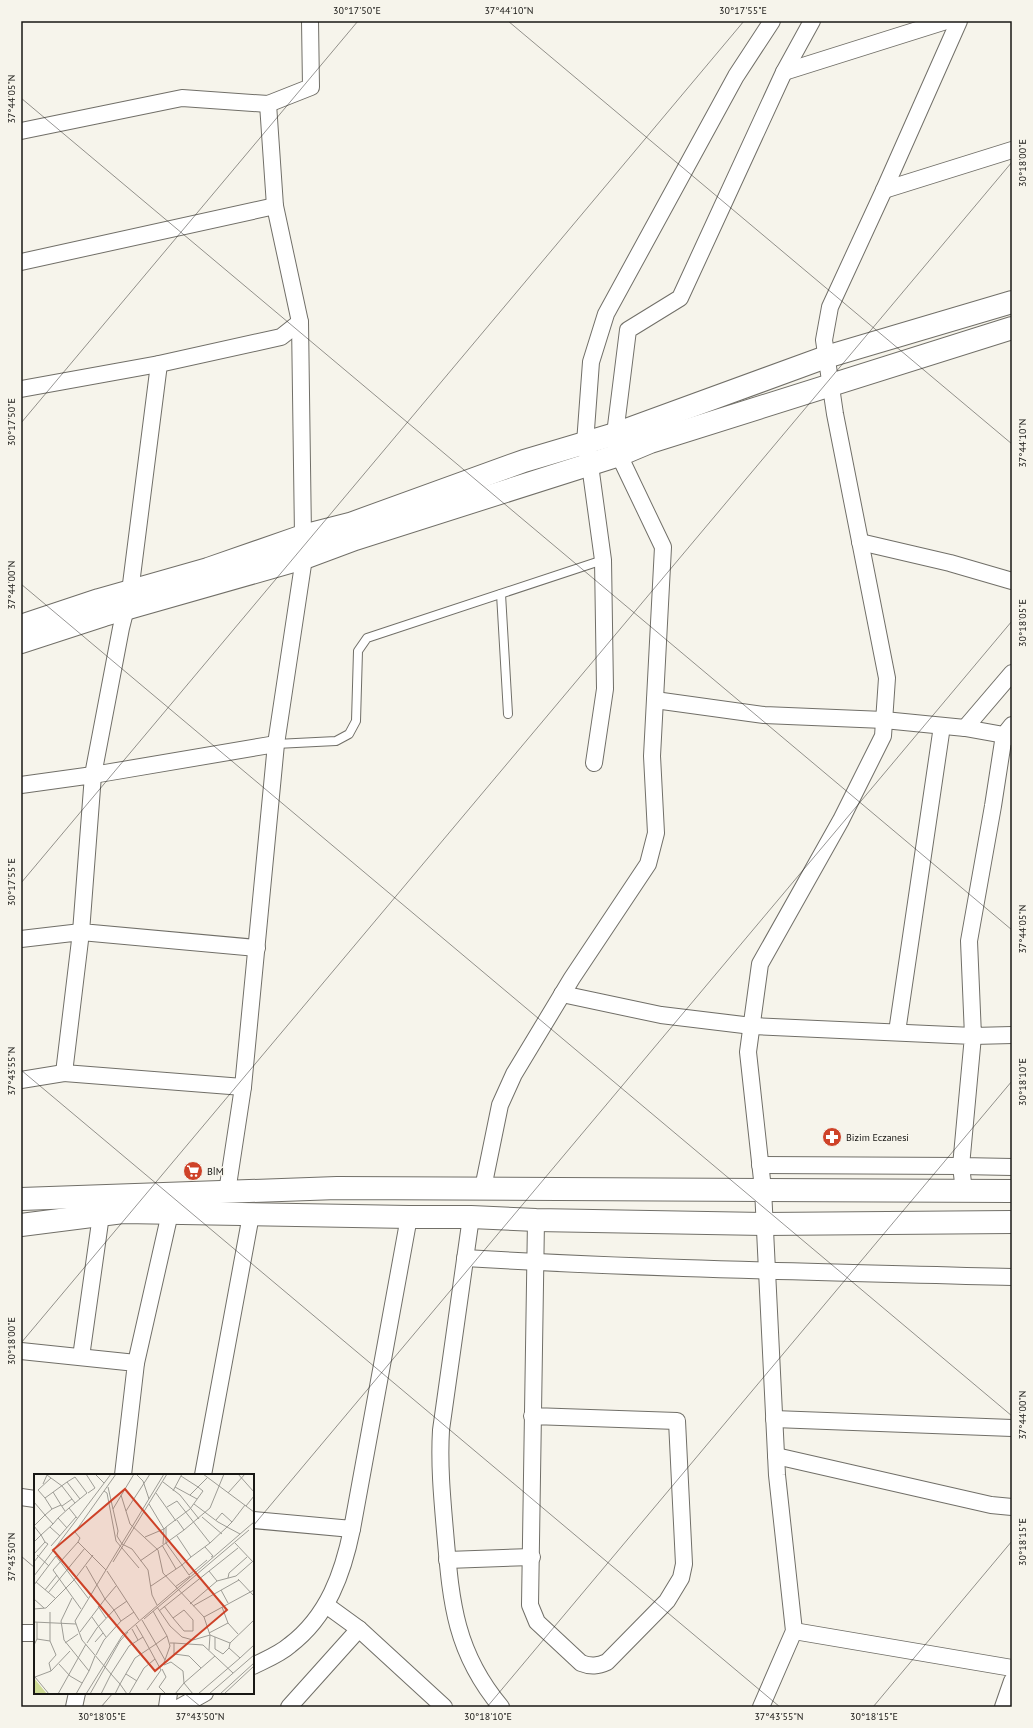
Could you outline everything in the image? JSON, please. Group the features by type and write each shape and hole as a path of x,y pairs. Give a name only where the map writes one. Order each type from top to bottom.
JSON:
{"street":[{"path":"21,131 182,98 268,104 311,87 310,21"},
{"path":"594,763 606,689 603,560 590,465 585,443 591,362 606,314 736,76 772,21"},
{"path":"483,1188 500,1105 514,1074 562,994 648,864 656,833 652,756 663,547 619,455 615,434 628,330 680,298 784,72 812,21"},
{"path":"784,72 946,21"},
{"path":"762,1707 794,1630 776,1456 763,1189 748,1052 760,964 841,820 883,736 887,678 835,414 824,340 830,307 959,21"},
{"path":"268,104 275,206 300,322 303,536"},
{"path":"884,190 1012,150"},
{"path":"21,262 275,206"},
{"path":"21,642 208,569 303,536 350,524 524,461 615,434 826,357 1012,302"},
{"path":"21,389 159,364 281,337 300,322"},
{"path":"21,626 304,558 355,539 590,465 650,442 832,386 1012,328"},
{"path":"64,1073 81,932 92,775 128,600 159,364"},
{"path":"860,542 950,563 1012,581"},
{"path":"227,1192 243,1087 276,744 304,558"},
{"path":"964,728 1012,674"},
{"path":"655,700 764,715 884,720 1009,732 993,806 969,941 973,1036 961,1166 964,1191"},
{"path":"898,1032 942,726"},
{"path":"21,785 92,775 276,744"},
{"path":"21,939 81,932 257,948"},
{"path":"562,994 661,1015 752,1026 973,1036 1012,1035"},
{"path":"21,1080 64,1073 243,1087"},
{"path":"760,1165 1012,1167"},
{"path":"21,1199 337,1188 1012,1191"},
{"path":"21,1225 123,1212 471,1217 536,1220 764,1224 1012,1222"},
{"path":"124,1474 136,1363 170,1213"},
{"path":"81,1357 101,1215"},
{"path":"203,1474 251,1215"},
{"path":"254,1665 290,1646 307,1630 326,1605 340,1578 352,1529 408,1217"},
{"path":"471,1217 440,1437 439,1462 447,1560 454,1613 461,1639 474,1668 491,1695 501,1707"},
{"path":"532,1416 677,1421 684,1564 681,1578 667,1601 607,1662 599,1666 588,1666 581,1663 537,1622 532,1613 530,1597 532,1557 532,1416 536,1220"},
{"path":"465,1258 766,1271 1012,1277"},
{"path":"21,1351 136,1363"},
{"path":"774,1419 1012,1428"},
{"path":"776,1456 991,1505 1012,1507"},
{"path":"21,1497 34,1499"},
{"path":"254,1520 352,1529"},
{"path":"447,1560 532,1557"},
{"path":"326,1605 359,1628 444,1707"},
{"path":"289,1707 359,1628"},
{"path":"794,1630 1012,1668"},
{"path":"21,1633 34,1632"},
{"path":"1003,1707 1012,1681"},
{"path":"74,1707 77,1694"},
{"path":"167,1707 169,1694"},
{"path":"180,1707 203,1694"}],"lane":[{"path":"276,744 336,741 349,734 356,721 358,651 367,638 603,560"},
{"path":"501,594 508,714"}],"place":[{"name":"Bizim Eczanesi","path":"832,1137"},
{"name":"BİM","path":"193,1171"}]}
